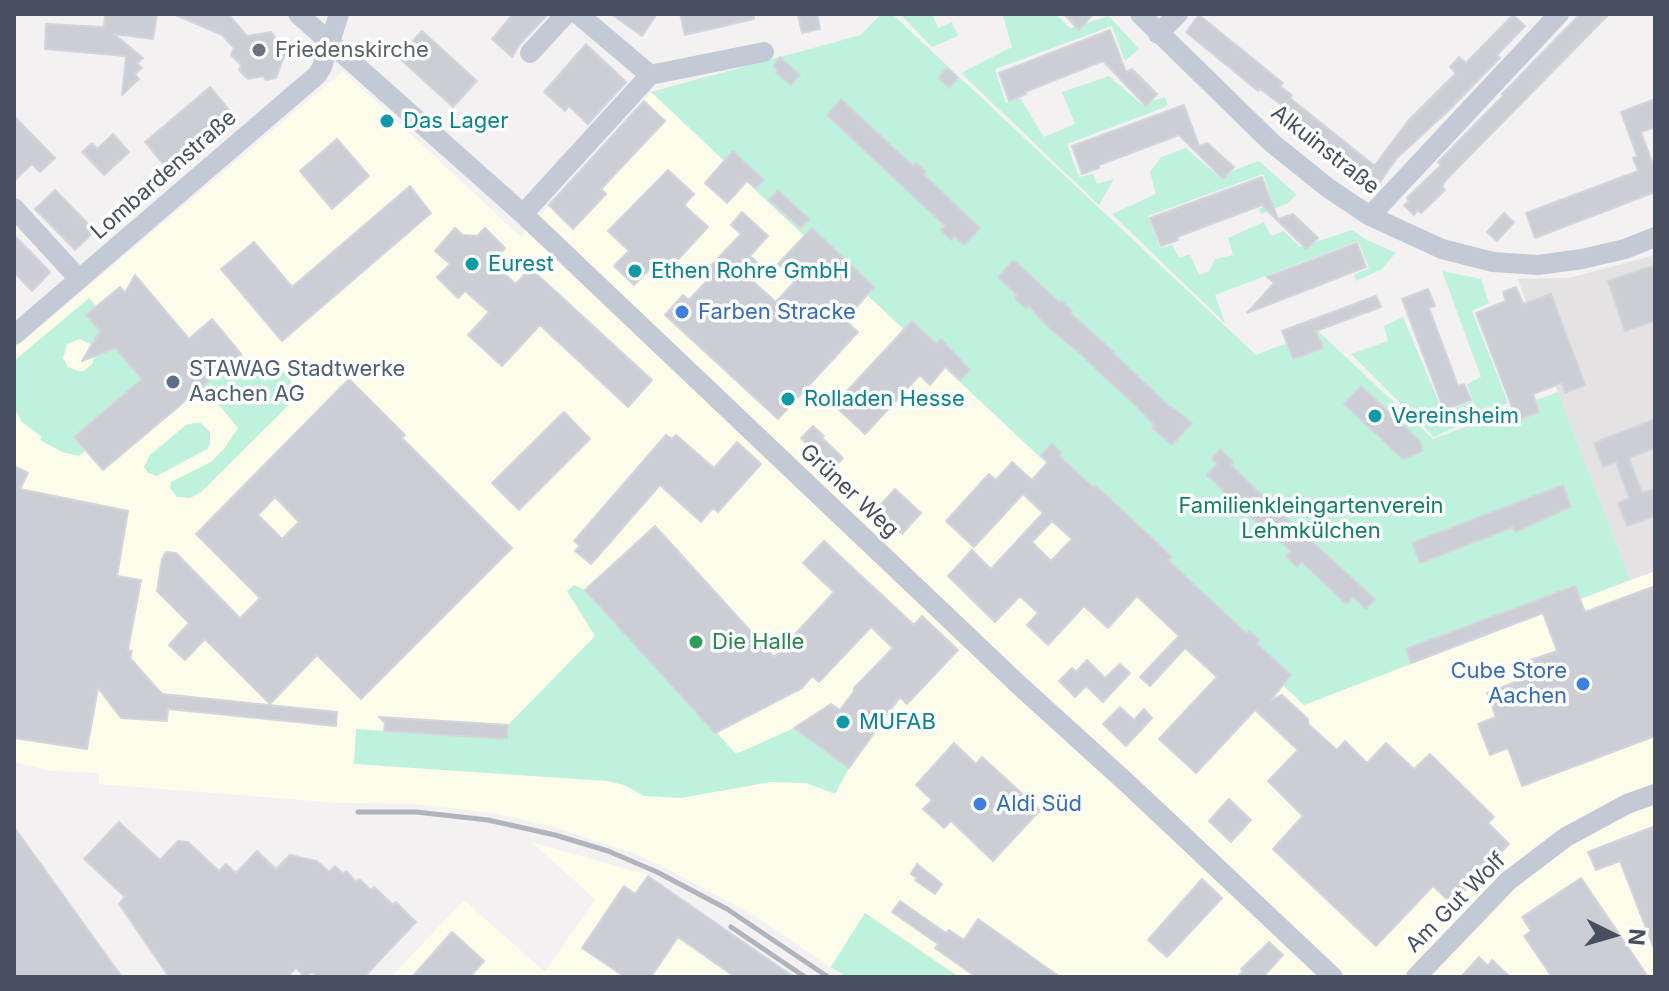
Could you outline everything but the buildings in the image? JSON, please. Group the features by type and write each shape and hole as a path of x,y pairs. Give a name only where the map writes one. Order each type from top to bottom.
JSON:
{"street":[{"name":"Grüner Weg","path":"298,14 523,214 1020,686 1333,977"},
{"name":"Lombardenstraße","path":"14,335 317,75 339,14"},
{"path":"530,53 566,14"},
{"path":"578,14 650,75"},
{"name":"Alkuinstraße","path":"1140,14 1272,143 1328,188 1370,216 1442,249 1508,263 1538,265 1625,249 1655,237"},
{"path":"1158,34 1178,14"},
{"path":"1370,216 1559,14"},
{"path":"523,214 650,75 764,52"},
{"path":"14,208 79,279"},
{"name":"Am Gut Wolf","path":"1416,977 1508,881 1530,864 1566,837 1627,804 1655,794"}],"shaded area":[{"path":"343,71 521,237 651,92 1304,705 1655,571 1655,977 959,977 865,913 830,967 755,916 668,869 636,854 554,827 492,813 414,804 340,803 99,784 99,773 51,771 14,762 14,349"},
{"path":"1655,255 1655,571 1630,580 1518,279 1569,278"},
{"path":"531,842 648,875 795,977 391,977 464,900 545,972 595,899"}],"green space":[{"name":"Familienkleingartenverein Lehmkülchen","path":"881,14 892,14 1256,355 1318,331 1433,439 1558,392 1630,580 1304,705 651,92 861,35"},
{"path":"900,14 932,14 938,28 952,22 958,36 932,47"},
{"path":"1056,14 1070,28 1109,16 1139,49 1125,61 1112,26 995,69 1006,103 1020,98 1044,137 1075,124 1062,92 1109,76 1141,104 1165,97 1168,106 1067,144 1079,177 1093,174 1097,184 1114,179 1099,205 961,73 1012,47 1003,16"},
{"path":"1186,148 1218,176 1259,161 1297,195 1288,203 1261,214 1259,209 1273,203 1263,174 1148,216 1160,248 1172,245 1179,258 1190,254 1199,275 1209,271 1215,259 1233,255 1228,238 1264,222 1271,236 1284,231 1300,247 1352,230 1396,253 1382,269 1356,281 1354,275 1369,268 1358,241 1215,295 1225,323 1112,214 1156,194 1150,172 1161,157"},
{"path":"1442,271 1481,279 1489,303 1472,311 1508,403 1434,437 1351,354 1388,341 1384,326 1403,317 1443,412 1473,401 1467,384 1481,377"},
{"path":"89,298 96,306 86,315 100,331 92,345 80,339 67,344 63,358 68,367 84,371 95,356 115,348 128,363 150,371 74,437 85,450 79,456 62,452 40,440 42,437 22,422 14,408 14,361"},
{"path":"241,354 265,381 279,370 283,371 301,393 200,493 190,498 177,497 170,488 171,482 211,462 238,428 208,392 199,399 195,393"},
{"path":"201,423 210,432 207,449 157,476 148,473 144,467 150,455 186,425"},
{"path":"574,585 585,590 736,754 794,728 849,768 835,794 806,783 771,782 681,798 644,796 624,785 607,781 354,764 356,729 384,731 508,725 595,636 567,591"},
{"path":"865,913 959,977 847,977 831,967"}],"railway":[{"path":"358,812 416,812 488,820 608,851 657,872 727,909 828,977"},
{"path":"731,927 805,977"}],"place":[{"name":"Friedenskirche","path":"259,50"},
{"name":"Das Lager","path":"387,121"},
{"name":"Eurest","path":"472,264"},
{"name":"Ethen Rohre GmbH","path":"635,271"},
{"name":"Farben Stracke","path":"682,312"},
{"name":"STAWAG Stadtwerke Aachen AG","path":"173,382"},
{"name":"Rolladen Hesse","path":"788,399"},
{"name":"Vereinsheim","path":"1375,416"},
{"name":"Die Halle","path":"696,642"},
{"name":"Cube Store Aachen","path":"1583,684"},
{"name":"MUFAB","path":"843,722"},
{"name":"Aldi Süd","path":"980,804"}]}
